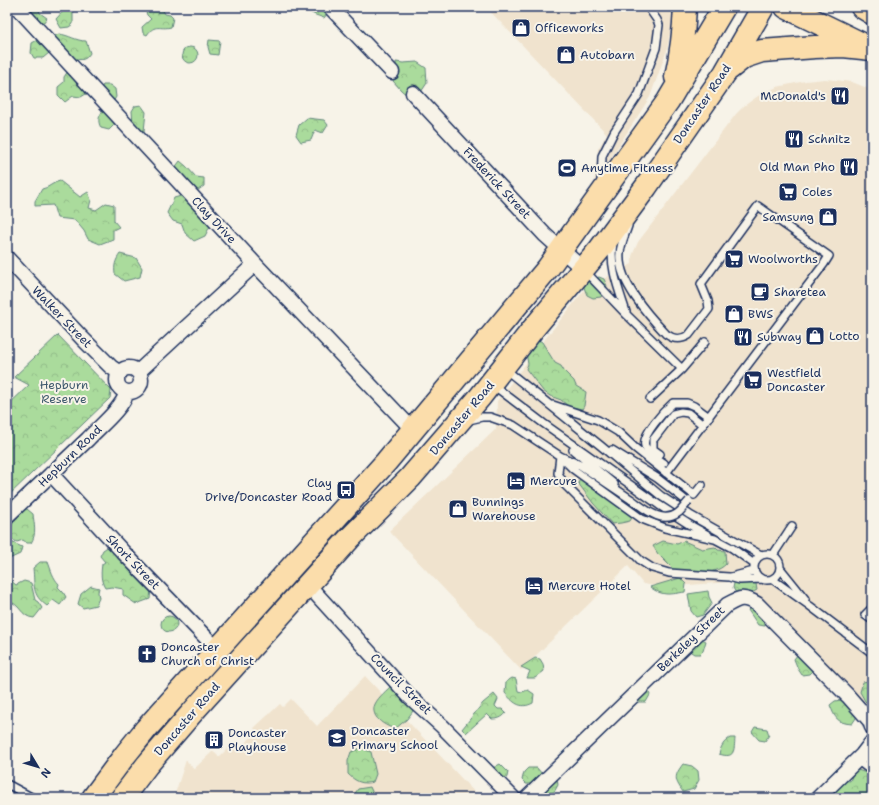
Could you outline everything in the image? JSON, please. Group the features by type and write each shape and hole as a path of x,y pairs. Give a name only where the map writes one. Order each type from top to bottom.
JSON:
{"main road":[{"path":"668,101 675,81 682,46 685,7"},
{"name":"Doncaster Road","path":"93,798 137,740 217,649 360,492 413,430 561,250 668,101 724,7"},
{"name":"Doncaster Road","path":"122,798 171,736 368,519 410,478 456,426 497,376 583,269 646,187 724,73 763,7"},
{"path":"786,7 872,49"},
{"path":"862,7 872,13"},
{"path":"724,73 744,57 762,51 829,46 872,49"},
{"path":"474,356 497,376"},
{"path":"290,568 308,585"}],"street":[{"name":"Clay Drive","path":"17,7 255,264 413,430"},
{"path":"330,7 392,72"},
{"name":"Frederick Street","path":"413,93 561,250 583,269"},
{"name":"Walker Street","path":"7,258 82,338 111,367 120,373"},
{"path":"138,372 255,264"},
{"path":"127,368 135,369 138,372 141,384 135,390 127,392 120,388 118,384 118,376 120,373 127,368"},
{"name":"Hepburn Road","path":"7,516 113,413 126,397 127,392"},
{"name":"Short Street","path":"51,474 123,552 217,649"},
{"name":"Council Street","path":"308,585 410,697 442,726 513,798"},
{"name":"Berkeley Street","path":"527,798 727,605 739,598 749,599 757,604 848,696 870,721 872,727"},
{"path":"818,798 858,760 872,742"}],"lane":[{"path":"600,196 602,156 614,132 639,94 656,48 659,25 648,7"},
{"path":"646,187 623,239 620,254 621,262 632,293 642,308 671,338 685,338 706,313 709,306 701,284 758,206 822,253 829,256 666,473"},
{"path":"616,227 611,255 612,265 615,281 627,315"},
{"path":"583,269 682,370"},
{"path":"650,399 682,370 705,342"},
{"path":"497,376 549,404 598,420 618,432 635,448 694,495 702,485"},
{"path":"497,376 582,462 632,500 651,514 661,517 672,516 679,512 687,500 657,478 604,446 601,446"},
{"path":"703,424 688,413 681,412 673,414 653,440 654,450 665,461 648,451 644,444 645,436 665,410 673,403 687,403 694,406 709,417"},
{"path":"549,404 661,496 761,555"},
{"path":"456,426 474,418 482,417 513,425 560,456 573,469 642,519 665,528 715,539"},
{"path":"543,423 659,505 690,525 732,548 754,568 761,579"},
{"path":"560,456 582,462"},
{"path":"560,456 558,473 564,484 641,561 652,568 669,573 729,577 740,580 772,579 872,653"},
{"path":"773,555 792,526"},
{"path":"772,579 777,575 782,540"},
{"path":"754,568 755,560 761,555 773,555 810,606"},
{"path":"729,577 754,568"},
{"path":"872,608 865,615 872,620"},
{"path":"858,760 872,770"},
{"path":"7,784 33,798"}],"shaded area":[{"path":"486,7 670,7 673,16 667,50 650,97 594,184 598,149 607,134"},
{"name":"Westfield Doncaster","path":"825,79 852,82 872,90 872,716 743,581 662,587 643,584 628,566 521,670 389,531 496,429 497,401 586,288 632,264 632,256 638,242 736,114 758,96 777,87 805,81"},
{"name":"Doncaster Primary School","path":"365,676 480,798 174,797 186,760 194,769 213,751 219,757 232,744 238,749 257,732 254,728 280,704 283,707 291,699 317,726"},
{"path":"872,751 872,797 851,773"}],"green space":[{"path":"67,7 73,10 73,24 69,27 61,28 56,19"},
{"path":"146,7 161,7 165,14 170,15 173,18 171,27 155,28 147,35 143,33 142,27 151,19 147,15 145,10"},
{"path":"305,7 326,7 327,14 324,18 311,13"},
{"path":"35,8 47,18 43,23 38,23 29,14 30,9"},
{"path":"59,34 86,41 90,53 83,59 74,58 52,37"},
{"path":"41,38 49,45 49,53 43,58 34,58 31,53 32,43"},
{"path":"209,40 220,41 218,55 210,54 208,47"},
{"path":"190,47 197,52 198,55 193,62 190,63 183,58 182,55 187,48"},
{"path":"396,62 417,62 426,68 427,83 421,92 408,96 393,81 396,75"},
{"path":"68,71 87,86 86,94 81,97 73,96 65,102 58,95 58,87 64,82 64,77"},
{"path":"103,85 110,85 115,89 116,97 113,102 100,90"},
{"path":"141,105 146,112 144,131 140,132 133,124 132,111 135,106"},
{"path":"103,110 115,119 114,125 109,130 101,128 99,123 100,115"},
{"path":"307,118 324,120 328,125 323,133 315,130 311,140 301,142 296,135 299,125"},
{"path":"180,161 196,177 204,178 204,186 191,195 174,169"},
{"path":"60,181 80,197 88,192 91,200 89,208 96,210 106,203 114,205 114,221 119,227 113,230 113,239 100,244 88,239 84,231 75,220 57,218 53,205 35,206 35,201 42,189"},
{"path":"181,196 194,202 211,224 205,236 194,241 185,233 182,224 173,221 167,213 174,198"},
{"path":"120,254 136,258 142,268 140,277 124,281 115,274 115,264"},
{"path":"599,277 604,279 607,286 601,297 593,298 587,295 583,285"},
{"name":"Hepburn Reserve","path":"58,335 111,390 110,398 7,497 7,406 29,385 14,377"},
{"path":"536,338 542,342 555,363 561,366 574,381 576,386 586,392 584,406 582,409 568,406 561,400 550,396 543,391 526,369 528,364 526,353"},
{"path":"582,476 591,477 606,490 629,506 634,514 630,521 612,524 593,503 578,483"},
{"path":"27,509 33,514 35,529 33,540 31,543 27,543 23,540 17,542 11,539 11,527 21,510"},
{"path":"9,541 22,547 20,554 7,560 7,543"},
{"path":"663,541 677,544 684,541 702,549 715,547 718,550 725,551 726,564 715,571 702,573 675,571 658,554 653,546"},
{"path":"109,546 151,589 150,599 136,604 123,595 123,589 112,587 105,588 102,582 101,573 102,564 105,562 100,556 103,550"},
{"path":"40,562 48,562 54,577 59,584 58,587 66,597 60,605 53,600 47,606 38,598 34,585 33,568"},
{"path":"750,575 756,584 757,590 748,595 738,596 733,588 735,579"},
{"path":"680,578 686,584 685,592 663,594 650,587"},
{"path":"10,580 16,585 24,581 31,583 35,600 42,608 34,618 26,615 12,602 7,601 7,583"},
{"path":"91,586 99,588 99,598 96,605 83,608 78,604 81,594"},
{"path":"708,591 712,603 703,615 696,617 691,611 688,594"},
{"path":"754,604 765,617 765,626 758,625 748,610"},
{"path":"169,616 176,621 177,624 172,631 169,632 162,627 161,624 166,617"},
{"path":"700,638 706,641 703,651 700,654 694,654 688,650"},
{"path":"798,654 809,662 812,671 809,674 802,675 798,669 794,659"},
{"path":"535,658 540,659 543,664 544,671 535,678 527,678 530,671 521,667"},
{"path":"512,678 516,679 518,691 522,692 528,690 534,694 533,703 524,706 517,704 505,693 506,682"},
{"path":"872,680 872,708 865,701 860,692 863,682"},
{"path":"390,687 408,698 413,711 407,719 395,729 380,721 375,715 374,711 377,701"},
{"path":"648,690 650,695 646,702 637,702 635,696"},
{"path":"494,694 498,699 495,706 498,709 502,709 506,713 501,717 494,719 487,714 466,733 462,729 483,703"},
{"path":"846,699 858,715 852,724 837,719 830,705 835,701"},
{"path":"755,727 767,729 769,735 765,741 759,740 752,732"},
{"path":"730,738 735,738 733,753 731,755 719,754 723,745"},
{"path":"361,748 371,752 376,774 373,782 359,782 348,774 348,761 351,752"},
{"path":"500,764 508,772 504,781 491,769"},
{"path":"683,764 692,766 698,771 699,780 694,789 683,792 676,778"},
{"path":"528,768 537,768 542,774 538,784 526,784 522,780 524,772"},
{"path":"855,769 872,775 872,798 833,798 831,794 843,780 850,781"},
{"path":"557,778 558,785 554,792 545,793 542,788"},
{"path":"370,787 375,798 352,798 358,789"}],"place":[{"name":"Officeworks","path":"521,28"},
{"name":"Autobarn","path":"566,55"},
{"name":"McDonald's","path":"840,96"},
{"name":"Schnitz","path":"794,139"},
{"name":"Old Man Pho","path":"849,167"},
{"name":"Anytime Fitness","path":"567,168"},
{"name":"Coles","path":"788,192"},
{"name":"Samsung","path":"828,217"},
{"name":"Woolworths","path":"734,259"},
{"name":"Sharetea","path":"760,292"},
{"name":"BWS","path":"734,314"},
{"name":"Lotto","path":"815,336"},
{"name":"Subway","path":"743,337"},
{"name":"Westfield Doncaster","path":"753,380"},
{"name":"Mercure","path":"516,481"},
{"name":"Clay Drive/Doncaster Road","path":"346,490"},
{"name":"Bunnings Warehouse","path":"458,509"},
{"name":"Mercure Hotel","path":"534,586"},
{"name":"Doncaster Church of Christ","path":"147,654"},
{"name":"Doncaster Primary School","path":"337,738"},
{"name":"Doncaster Playhouse","path":"214,740"}]}
